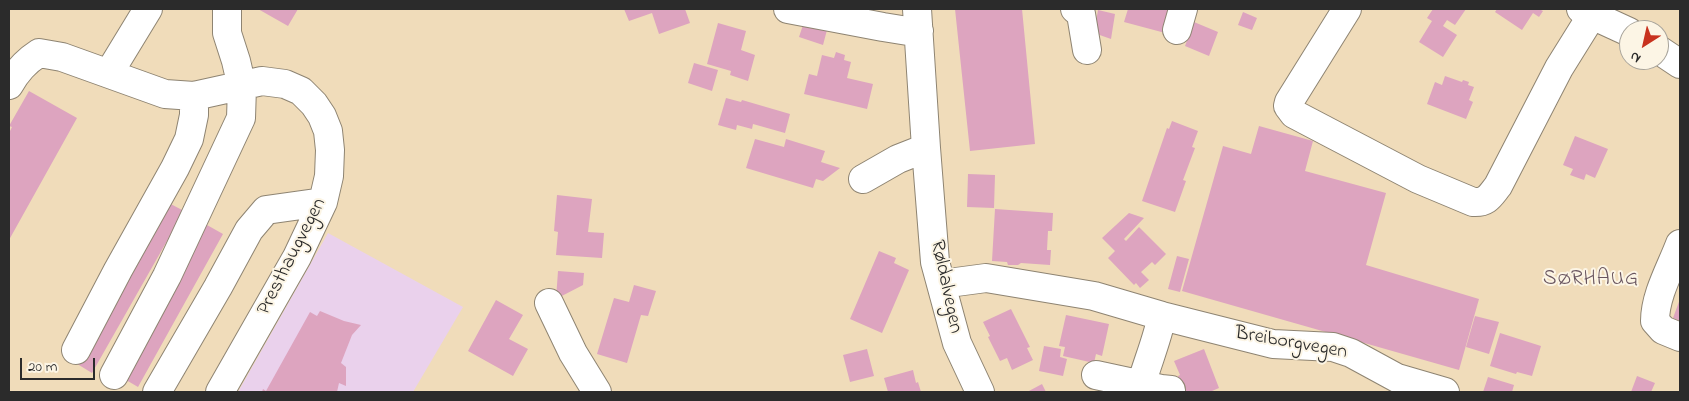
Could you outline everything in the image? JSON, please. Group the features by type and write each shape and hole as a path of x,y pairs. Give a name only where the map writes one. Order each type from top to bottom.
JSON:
{"street":[{"path":"109,73 148,9"},
{"path":"114,375 167,276 241,118 242,87 227,32 227,9"},
{"name":"Røldalvegen","path":"788,9 914,32 918,20"},
{"path":"1075,9 1081,14 1087,50"},
{"path":"1347,9 1289,102 1289,110 1418,179 1473,202 1481,202 1498,186 1559,68 1606,18"},
{"name":"Røldalvegen","path":"918,20 935,262 957,343 980,392"},
{"name":"Presthaugvegen","path":"9,85 16,72 27,60 39,53 62,57 165,94 194,96 262,82 285,84 301,92 314,104 328,131 330,150 329,176 323,202 297,258 220,392"},
{"path":"1669,57 1680,64"},
{"path":"76,350 189,139 194,115 194,96"},
{"path":"863,179 898,159 926,148"},
{"path":"157,392 249,230 266,210 323,202"},
{"path":"1680,244 1655,312 1655,321 1658,326 1680,337"},
{"name":"Breiborgvegen","path":"941,284 986,278 1094,296 1162,316 1273,344 1333,347 1352,353 1397,378 1445,392"},
{"path":"549,303 573,352 597,392"},
{"path":"1141,385 1157,340 1162,316"},
{"path":"1096,375 1161,390 1171,390"}],"shaded area":[{"path":"328,233 463,307 413,392 238,392"}],"building":[{"path":"258,9 298,9 288,26"},
{"path":"624,9 685,9 690,23 659,34 652,13 629,21"},
{"path":"955,9 1022,9 1035,144 970,151"},
{"path":"1128,9 1174,9 1169,34 1124,22"},
{"path":"1433,9 1466,9 1455,25 1447,20 1443,26 1457,35 1443,57 1419,42 1432,21 1427,18"},
{"path":"1497,9 1539,9 1543,11 1539,17 1533,13 1522,30 1495,12"},
{"path":"1098,10 1115,14 1111,39 1094,33"},
{"path":"1243,12 1257,18 1252,30 1238,25"},
{"path":"804,22 827,30 823,45 799,37"},
{"path":"1194,22 1218,32 1209,56 1185,46"},
{"path":"718,23 746,31 741,50 755,55 748,81 730,75 731,71 707,64"},
{"path":"836,52 845,55 844,60 851,62 847,78 873,84 867,109 804,94 809,74 817,76 822,55 834,58"},
{"path":"694,63 718,70 712,91 688,83"},
{"path":"1445,76 1462,82 1463,80 1469,82 1468,85 1474,87 1469,100 1473,102 1466,119 1427,104 1435,82 1442,85"},
{"path":"29,91 77,118 9,240 9,133 12,127 9,126"},
{"path":"726,98 741,102 742,100 790,114 785,133 753,124 752,129 737,125 736,130 718,125"},
{"path":"1172,121 1198,131 1192,147 1195,148 1183,180 1186,181 1175,212 1142,201 1167,128 1169,129"},
{"path":"1259,126 1313,141 1305,171 1386,193 1366,265 1479,299 1459,370 1182,291 1223,146 1251,154"},
{"path":"1575,136 1608,149 1595,178 1586,174 1584,180 1570,175 1573,169 1563,165"},
{"path":"755,139 784,147 786,139 825,151 821,162 840,168 823,181 816,179 813,188 746,168"},
{"path":"968,174 995,175 994,208 967,207"},
{"path":"557,195 592,199 588,232 604,233 602,258 556,255 558,232 554,231"},
{"path":"165,201 184,211 92,373 74,362"},
{"path":"995,209 1053,213 1052,231 1048,231 1047,250 1051,250 1050,265 1021,263 1018,265 1008,265 1007,262 992,261"},
{"path":"1129,213 1144,218 1124,239 1126,241 1139,227 1166,254 1155,265 1152,262 1141,272 1149,280 1140,288 1136,283 1134,285 1108,258 1115,251 1102,238"},
{"path":"207,225 223,234 138,387 121,377"},
{"path":"879,251 896,258 894,263 909,270 882,333 850,319"},
{"path":"1177,256 1189,259 1180,292 1168,289"},
{"path":"558,271 584,273 583,285 556,299"},
{"path":"634,285 656,291 648,316 641,315 627,363 597,354 614,298 629,302"},
{"path":"1680,299 1680,321 1673,318"},
{"path":"496,300 523,315 509,339 528,349 513,376 468,351"},
{"path":"1011,309 1030,347 1027,348 1033,360 1012,370 1007,358 1000,361 983,322"},
{"path":"320,311 344,321 361,325 352,335 341,363 346,367 346,386 339,383 337,392 262,392 263,389 266,391 310,312 317,316"},
{"path":"1066,315 1109,324 1102,356 1096,354 1094,363 1063,356 1065,347 1059,346"},
{"path":"1475,316 1499,322 1489,354 1466,347"},
{"path":"1500,333 1541,346 1532,376 1517,372 1516,374 1490,366"},
{"path":"1044,346 1061,349 1060,357 1067,359 1063,376 1039,371"},
{"path":"867,349 874,376 850,382 843,355"},
{"path":"1204,349 1219,388 1212,392 1183,392 1178,376 1180,375 1174,361"},
{"path":"913,370 916,383 918,382 921,392 888,392 884,378"},
{"path":"1637,376 1655,383 1651,392 1631,392"},
{"path":"1488,377 1514,385 1512,392 1483,392"},
{"path":"1042,384 1046,392 1027,392"}],"district":[{"name":"SØRHAUG","path":"1591,281"}]}
